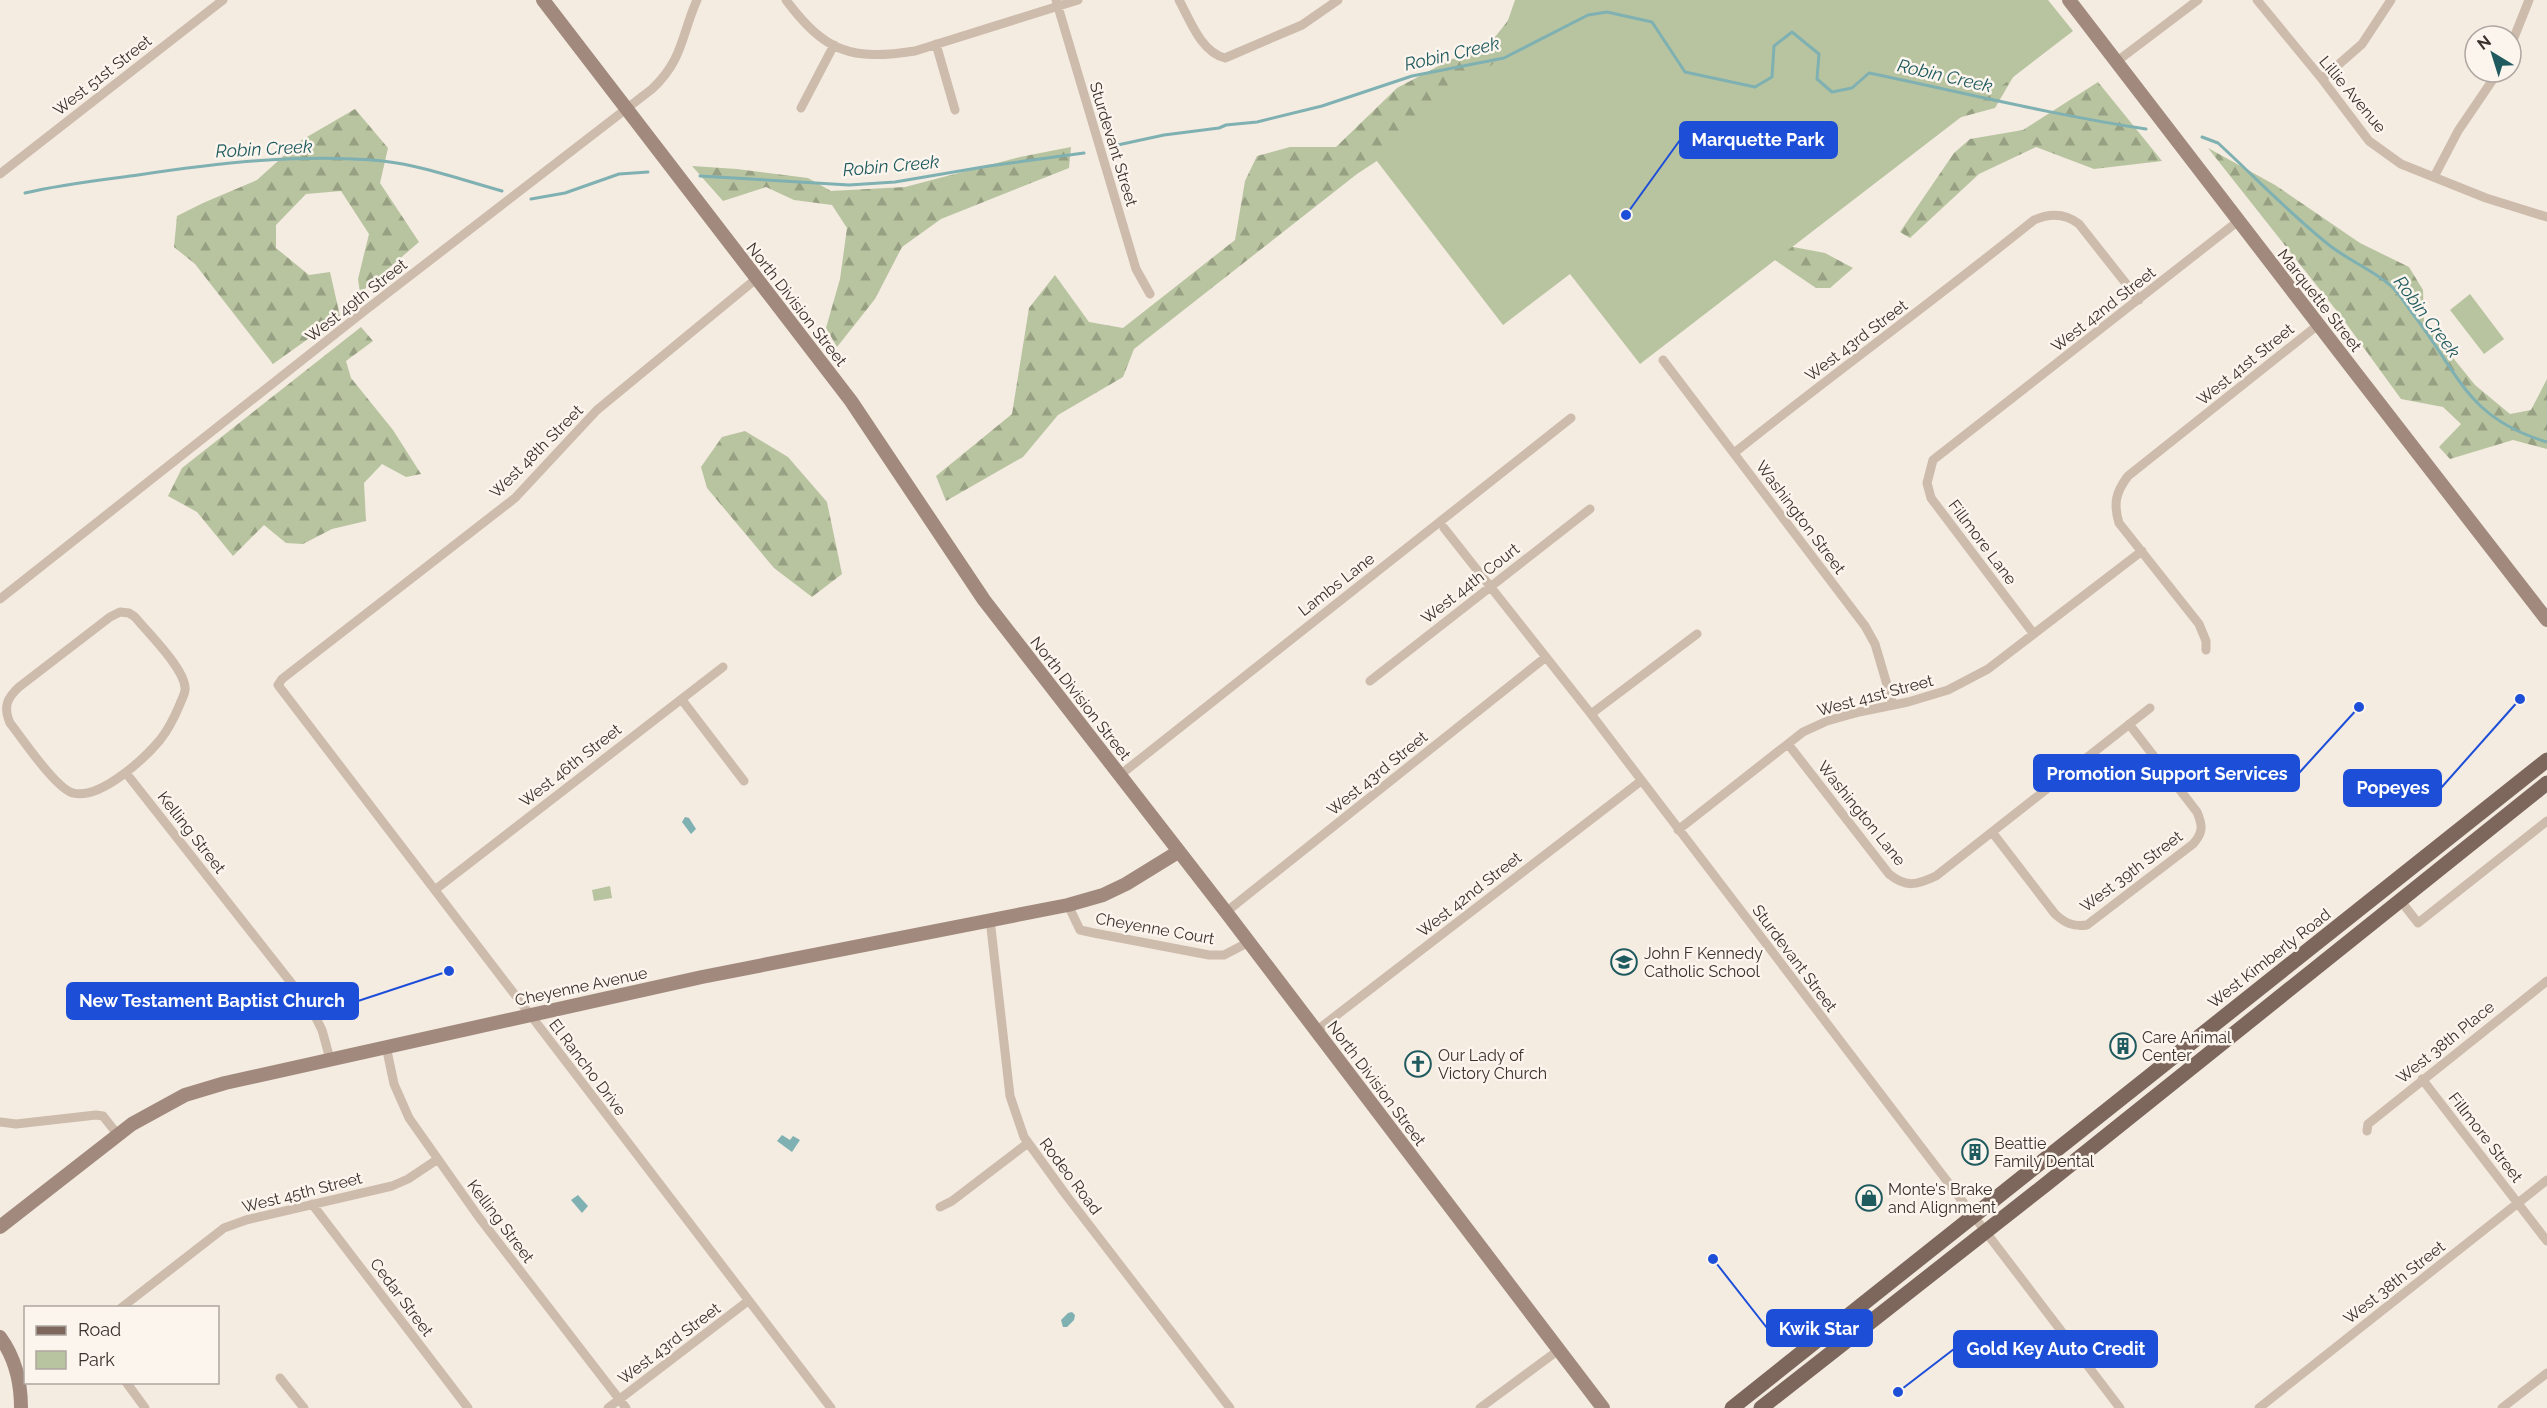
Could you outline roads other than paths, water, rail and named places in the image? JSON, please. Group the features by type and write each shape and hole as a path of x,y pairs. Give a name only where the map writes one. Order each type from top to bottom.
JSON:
{"main road":[{"name":"West Kimberly Road","path":"1732,1408 2547,760"},
{"path":"1761,1408 2547,783"}],"street":[{"name":"West 51st Street","path":"0,174 223,0"},
{"name":"North Division Street","path":"543,0 851,401 984,600 1249,942 1603,1408"},
{"name":"West 49th Street","path":"0,599 363,312 626,110 667,75 678,57 697,0"},
{"path":"786,0 806,26 834,45 853,54 888,55 915,51 1057,3 1078,0"},
{"path":"1179,0 1208,50 1224,58 1302,25 1338,0"},
{"name":"Marquette Street","path":"2069,0 2237,222 2547,620"},
{"path":"2116,62 2198,0"},
{"name":"Lillie Avenue","path":"2257,0 2369,141 2401,164 2486,198 2547,217"},
{"path":"2322,79 2362,44 2391,0"},
{"path":"2519,24 2529,0"},
{"name":"Sturdevant Street","path":"1057,3 1136,269 1150,294"},
{"path":"936,44 955,110"},
{"path":"801,108 834,45"},
{"path":"2434,177 2458,131 2490,84"},
{"name":"West 43rd Street","path":"1734,453 2034,220 2045,215 2071,218 2079,224 2139,300"},
{"name":"West 42nd Street","path":"1987,418 2237,222"},
{"name":"West 48th Street","path":"278,686 291,672 515,498 597,410 756,279"},
{"name":"West 41st Street","path":"2206,650 2206,641 2199,624 2119,523 2115,508 2120,487 2128,476 2318,325"},
{"name":"Washington Street","path":"1663,360 1865,626 1875,644 1893,705"},
{"name":"Lambs Lane","path":"1120,775 1571,417"},
{"name":"Fillmore Lane","path":"1987,418 1933,460 1927,483 1931,498 2033,633"},
{"name":"West 44th Court","path":"1370,681 1590,509"},
{"name":"Sturdevant Street","path":"1444,528 1591,714 1972,1217 2120,1408"},
{"name":"West 41st Street","path":"1678,830 1803,732 1827,721 1948,690 1988,669 2142,551"},
{"path":"120,612 129,613 135,617 183,677 186,690 161,739 126,773 83,794 71,793 58,785 10,723 5,712 10,695 19,687 110,617 120,612"},
{"path":"1591,714 1697,634"},
{"name":"West 43rd Street","path":"1226,912 1546,657"},
{"name":"West 46th Street","path":"436,889 723,667"},
{"name":"El Rancho Drive","path":"278,686 436,889 604,1114 831,1408"},
{"path":"682,700 744,781"},
{"name":"Washington Lane","path":"1788,744 1889,874 1899,882 1915,886 1936,876 2150,708"},
{"name":"West 39th Street","path":"1992,831 2055,914 2076,927 2087,925 2193,844 2201,835 2202,824 2197,812 2129,724"},
{"name":"Kelling Street","path":"126,773 311,1008 322,1030 330,1059"},
{"name":"West 42nd Street","path":"1316,1031 1641,781"},
{"path":"2400,900 2418,923 2547,821"},
{"name":"Cheyenne Avenue","path":"118,1135 132,1124 185,1095 225,1083 702,977 1068,905 1103,895 1126,884 1178,852"},
{"name":"Cheyenne Court","path":"1068,905 1080,930 1094,933 1209,955 1224,955 1249,942"},
{"name":"Rodeo Road","path":"990,919 1012,1108 1028,1143 1230,1408"},
{"name":"West 38th Place","path":"2367,1131 2368,1124 2422,1079 2547,981"},
{"name":"Kelling Street","path":"386,1046 400,1102 409,1119 478,1216 626,1408"},
{"name":"Fillmore Street","path":"2422,1079 2547,1241"},
{"path":"0,1122 16,1124 96,1115 103,1116 118,1135 0,1227"},
{"path":"940,1207 1028,1143"},
{"name":"West 45th Street","path":"124,1306 224,1228 246,1220 392,1186 408,1179 438,1159"},
{"name":"West 38th Street","path":"2259,1408 2547,1180"},
{"name":"Cedar Street","path":"312,1204 468,1408"},
{"name":"West 43rd Street","path":"608,1408 748,1301"},
{"path":"0,1338 9,1349 23,1383 21,1408"},
{"path":"1480,1408 1560,1349"},
{"path":"2502,1408 2547,1373"},
{"path":"280,1378 304,1408"},
{"path":"127,1384 145,1408"}],"water":[{"path":"685,817 689,818 696,829 691,834 682,822"},
{"path":"782,1135 790,1140 793,1136 800,1140 792,1152 777,1141"},
{"path":"578,1195 588,1206 582,1213 571,1200"},
{"path":"1072,1312 1075,1315 1074,1320 1067,1327 1063,1327 1061,1320"}],"waterway":[{"name":"Robin Creek","path":"1113,146 1164,135 1257,122 1322,106 1412,76 1504,58 1588,15 1607,12 1652,22 1685,72 1755,87 1772,77 1774,46 1792,32 1819,54 1817,79 1832,92 1852,88 1869,73 2042,110 2146,129"},
{"name":"Robin Creek","path":"2202,137 2218,143 2286,208 2329,245 2390,285 2429,335 2454,374 2481,407 2520,432 2547,442"},
{"name":"Robin Creek","path":"700,176 849,185 895,182 1084,153"},
{"name":"Robin Creek","path":"25,193 81,182 199,167 322,158 398,163 502,191"},
{"name":"Robin Creek","path":"531,199 565,193 619,174 648,172"}],"place":[{"name":"Marquette Park","path":"1626,215"},
{"name":"Popeyes","path":"2520,699"},
{"name":"Promotion Support Services","path":"2359,707"},
{"name":"John F Kennedy Catholic School","path":"1624,962"},
{"name":"New Testament Baptist Church","path":"449,971"},
{"name":"Care Animal Center","path":"2123,1046"},
{"name":"Our Lady of Victory Church","path":"1418,1064"},
{"name":"Beattie Family Dental","path":"1975,1152"},
{"name":"Monte's Brake and Alignment","path":"1869,1198"},
{"name":"Kwik Star","path":"1713,1259"},
{"name":"Gold Key Auto Credit","path":"1898,1392"}]}
